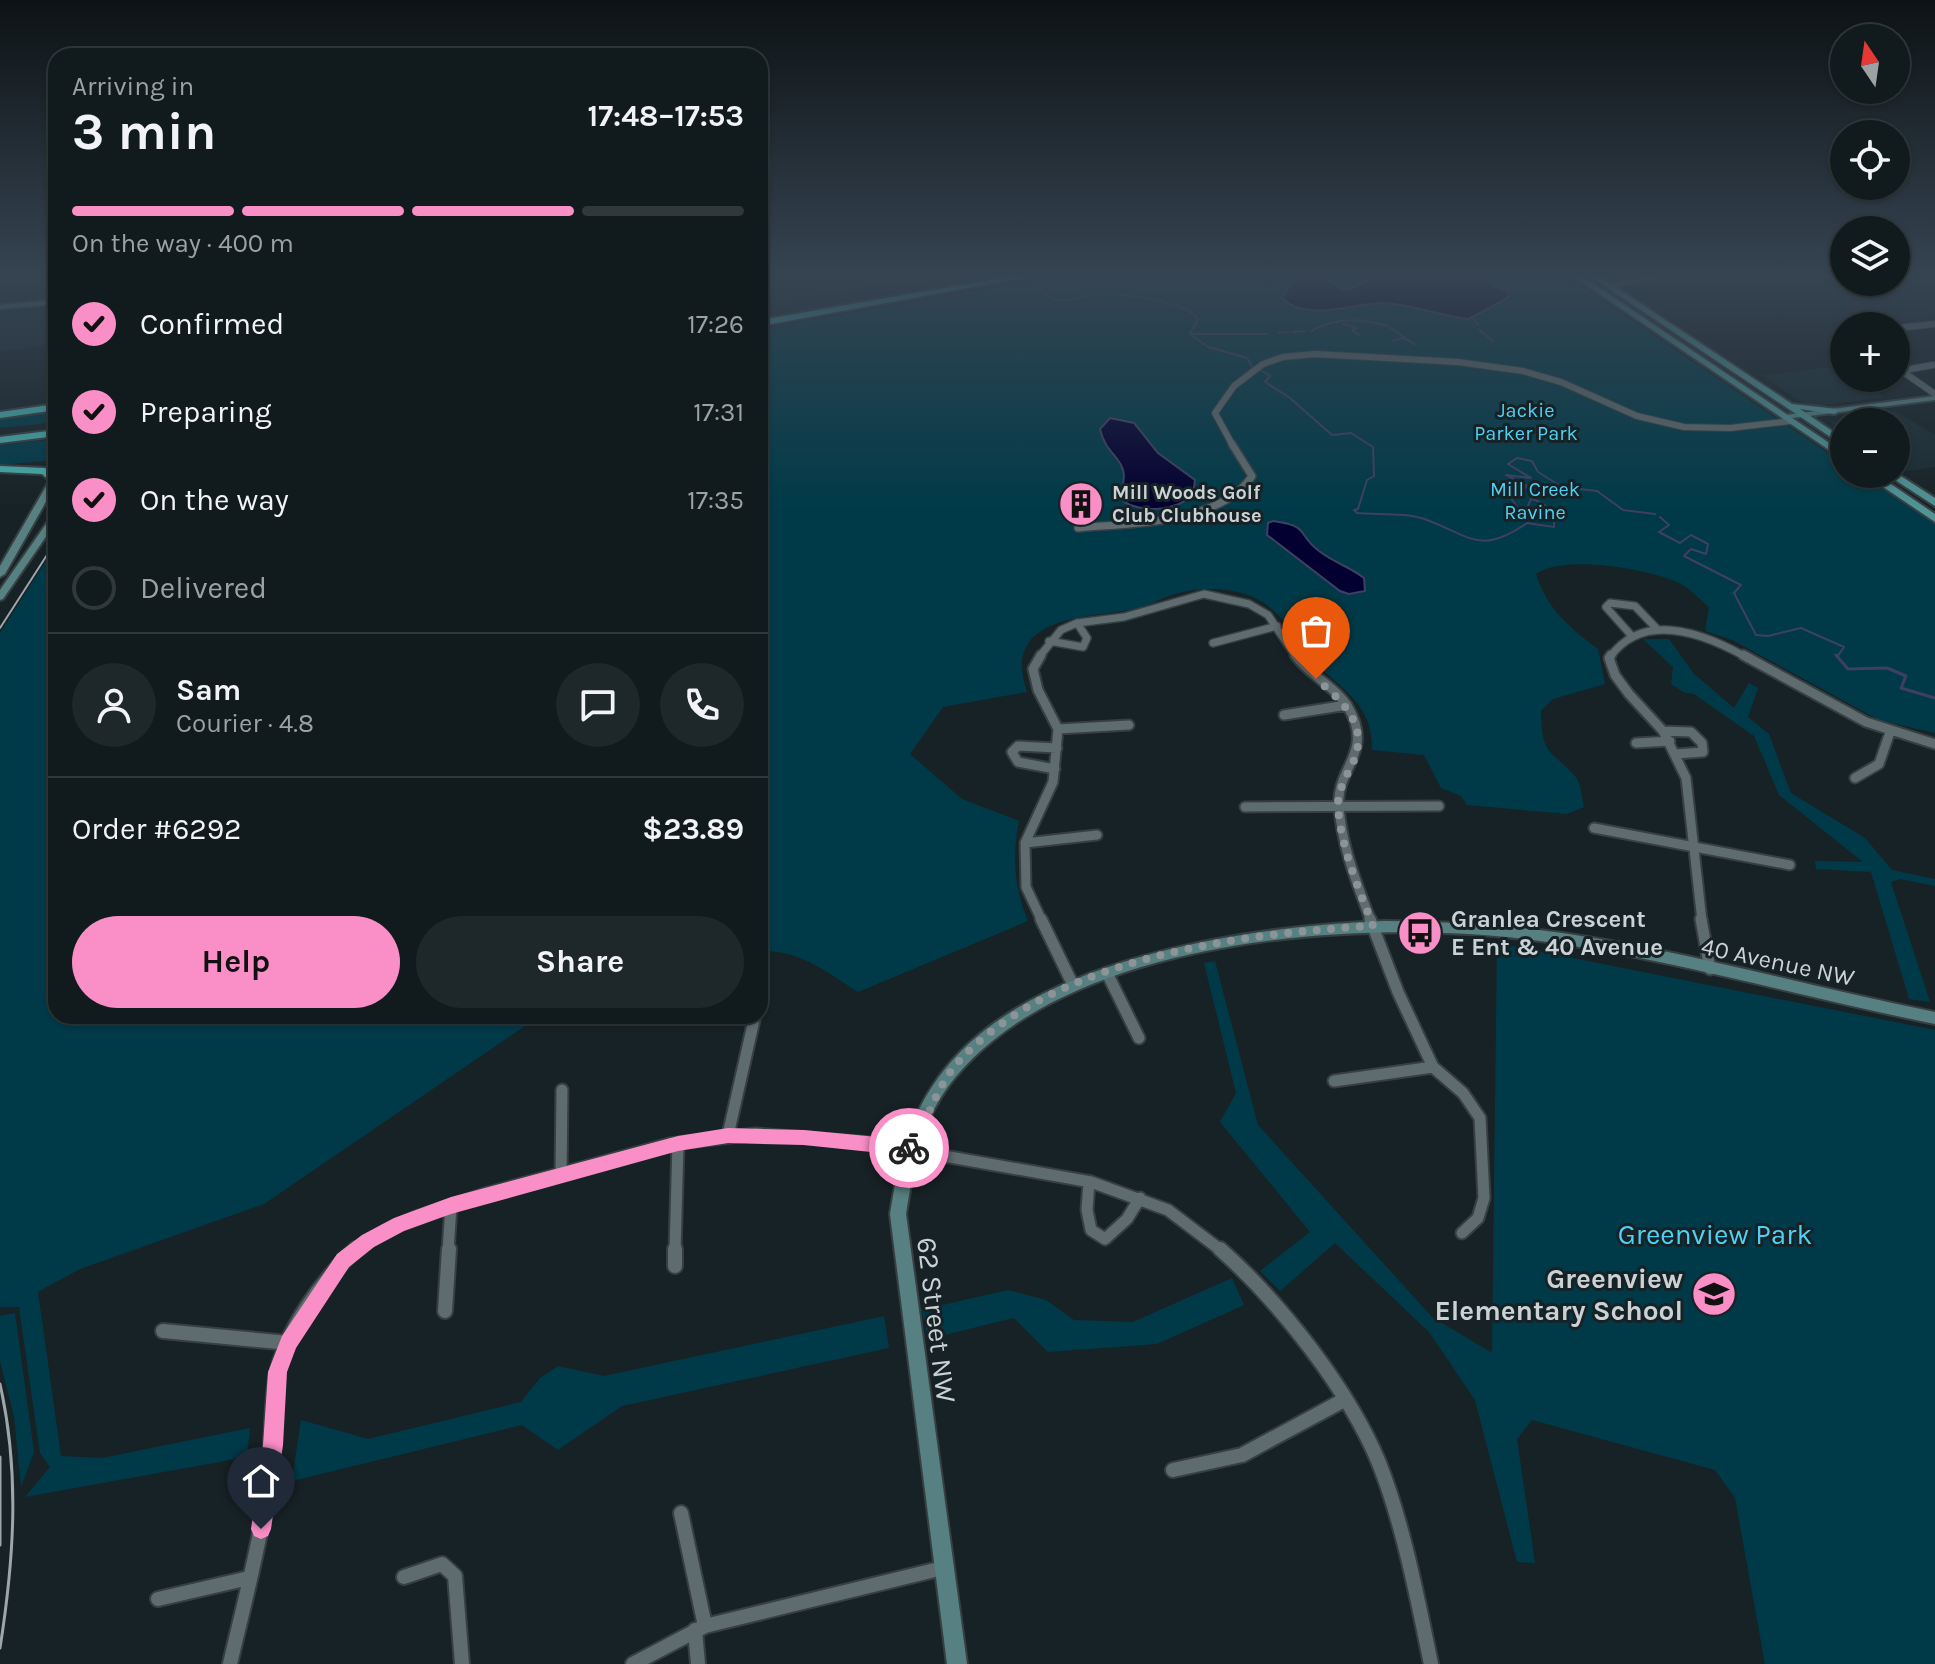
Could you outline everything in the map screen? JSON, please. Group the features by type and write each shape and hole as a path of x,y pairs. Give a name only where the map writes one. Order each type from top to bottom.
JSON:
{"highway":[{"path":"0,415 48,407"},
{"path":"0,433 48,428"},
{"path":"0,440 48,434"},
{"path":"0,469 48,464"},
{"path":"0,469 48,473"}],"main road":[{"path":"1690,354 1830,448"},
{"path":"1710,354 1830,433"},
{"path":"1776,398 1803,409 1830,411"},
{"path":"1910,487 1935,503"},
{"path":"1890,488 1935,519"}],"street":[{"path":"1078,528 1202,511 1245,491 1252,476 1250,469 1223,432 1215,413 1226,395 1267,362 1312,354 1481,364 1550,378 1617,410 1673,426 1701,428 1785,420 1935,397"},
{"path":"1910,368 1933,365"},
{"path":"1910,376 1935,387"},
{"path":"1910,379 1935,397"},
{"path":"1856,408 1935,397"},
{"path":"1806,417 1830,412"},
{"path":"0,574 48,490"},
{"path":"0,597 48,528"},
{"path":"1073,985 1026,887 1025,843 1053,782 1058,729 1038,690 1033,669 1049,641 1077,623 1124,617 1204,594 1249,604 1268,615 1304,668 1347,705 1357,731 1357,754 1344,778 1338,804 1349,862 1398,992 1433,1067 1463,1093 1480,1118 1484,1198 1478,1218 1462,1233"},
{"path":"1630,634 1609,614 1606,607 1610,603 1635,606 1657,629"},
{"path":"1049,641 1083,647 1087,638 1077,623"},
{"path":"1213,643 1277,626"},
{"path":"1710,969 1686,778 1670,741 1615,675 1609,658 1616,645 1630,634 1657,629 1691,632 1716,640 1890,732 1935,744"},
{"path":"1757,678 1764,667"},
{"path":"1284,715 1347,705"},
{"path":"1058,729 1129,725"},
{"path":"1663,731 1691,732 1702,743 1703,752 1676,754"},
{"path":"1855,778 1879,764 1890,732"},
{"path":"1636,743 1670,741"},
{"path":"1055,769 1018,762 1012,752 1018,746 1057,748"},
{"path":"1245,807 1338,804 1439,806"},
{"path":"1594,828 1692,844 1790,865"},
{"path":"1025,843 1097,835"},
{"name":"40 Avenue NW","path":"1009,1017 1073,985 1212,944 1303,930 1373,926 1475,929 1582,943 1935,1018"},
{"path":"1107,973 1139,1038"},
{"name":"62 Street NW","path":"957,1664 898,1214 910,1148 932,1099 955,1067 1009,1017"},
{"path":"728,1135 753,1024"},
{"path":"1334,1081 1433,1067"},
{"path":"561,1174 562,1090"},
{"path":"230,1664 268,1490 277,1372 289,1343 343,1260 368,1241 400,1224 451,1206 678,1144 728,1135 804,1138 910,1148 1089,1182 1140,1198 1204,1232 1256,1285 1344,1400 1383,1474 1414,1585 1431,1664"},
{"path":"675,1266 678,1144"},
{"path":"1089,1182 1087,1210 1091,1230 1105,1239 1122,1225 1140,1198"},
{"path":"445,1311 450,1270 451,1206"},
{"path":"163,1331 289,1343"},
{"path":"1173,1470 1207,1468 1232,1462 1344,1400"},
{"path":"681,1513 700,1628 698,1664"},
{"path":"404,1577 442,1564 455,1576 462,1664"},
{"path":"633,1664 700,1628 943,1568"},
{"path":"158,1599 249,1578"}],"shaded area":[{"path":"1830,368 1830,392 1876,392 1884,397 1818,406 1803,403 1761,375"},
{"path":"1110,418 1134,423 1158,453 1195,480 1193,495 1178,504 1160,509 1141,508 1124,502 1120,493 1124,473 1100,429"},
{"path":"1910,420 1935,435 1935,467 1910,471"},
{"path":"1273,521 1298,528 1319,551 1364,578 1365,591 1349,594 1340,591 1267,535 1268,523"}],"green space":[{"path":"768,354 1681,354 1830,455 1830,488 1881,488 1935,524 1935,733 1879,720 1732,640 1705,631 1709,607 1679,583 1648,573 1586,564 1549,568 1536,574 1546,597 1560,616 1598,649 1605,684 1553,699 1541,711 1543,737 1549,751 1577,779 1580,787 1584,807 1567,814 1467,805 1461,796 1441,788 1424,755 1372,750 1368,721 1355,700 1315,663 1281,618 1253,597 1204,589 1170,596 1135,609 1054,625 1037,634 1026,647 1022,666 1027,692 943,707 910,754 962,799 1019,821 1015,847 1016,871 1028,921 858,992 824,970 787,954 768,951"},
{"path":"48,410 48,423 0,428 0,417"},
{"path":"48,440 48,461 0,465 0,445"},
{"path":"48,558 48,1024 528,1024 264,1204 80,1269 38,1292 61,1456 102,1458 250,1428 247,1457 25,1497 50,1467 40,1453 19,1307 0,1307 0,633"},
{"path":"1643,639 1669,639 1694,674 1734,708 1749,683 1758,688 1748,717 1769,734 1791,793 1865,838 1892,870 1935,879 1935,886 1900,879 1891,882 1930,1002 1909,999 1871,872 1816,869 1815,861 1863,862 1779,795 1754,736 1694,694 1685,693 1671,684 1673,667"},
{"name":"Greenview Park","path":"1497,943 1935,1030 1935,1664 1765,1664 1735,1498 1715,1470 1532,1420 1517,1439 1535,1563 1517,1562 1475,1400 1429,1332 1335,1243 1280,1291 1260,1271 1310,1232 1220,1122 1236,1093 1204,963 1215,961 1258,1125 1432,1317 1492,1353"},
{"path":"1232,1278 1244,1305 1157,1344 1048,1352 1014,1318 928,1339 921,1310 1008,1290 1046,1300 1074,1320 1133,1322"},
{"path":"15,1313 34,1452 21,1487 14,1417 0,1361 0,1316"},
{"path":"884,1316 889,1348 622,1406 558,1450 522,1425 292,1481 301,1420 368,1439 521,1402 540,1378 558,1366 604,1376"}],"waterway":[{"path":"1232,354 1247,358 1253,368"},
{"path":"1262,371 1270,376 1265,382 1290,398 1332,435 1351,433 1373,447 1374,476 1367,480 1358,509 1354,510 1357,513 1419,517 1466,537 1487,541 1511,533 1527,523 1554,527 1551,512 1545,505 1531,499 1527,508 1519,509 1506,492 1529,487 1506,475 1531,478 1508,464 1517,458 1532,461 1538,472 1562,487 1597,491 1623,510 1655,514"},
{"path":"1660,517 1669,525 1659,532 1680,543 1691,535 1708,544 1706,554 1691,549 1684,556 1741,585 1734,593 1756,635 1768,636 1801,628 1844,647 1837,657"},
{"path":"1837,657 1848,669 1887,668 1906,676 1901,688 1935,698"}],"tram line":[{"path":"0,628 48,553"},
{"path":"0,1384 10,1450 13,1516 9,1582 0,1648"},
{"path":"0,1457 0,1545"}],"way so far":[{"path":"909,1148 932,1099 960,1060 1009,1017 1073,985 1161,956 1212,944 1303,930 1373,926 1349,862 1338,804 1344,778 1357,754 1357,731 1347,705 1316,679"}],"place":[{"name":"Mill Woods Golf Club Clubhouse","path":"1081,504"},
{"name":"Granlea Crescent E Ent & 40 Avenue","path":"1420,933"},
{"name":"Greenview Elementary School","path":"1714,1294"}],"route":[{"path":"261,1529 273,1445 277,1372 289,1343 343,1260 368,1241 400,1224 451,1206 678,1144 728,1135 804,1138 909,1148"}],"park label":[{"name":"Jackie Parker Park","path":"1526,422"},
{"name":"Mill Creek Ravine","path":"1535,500"}]}
